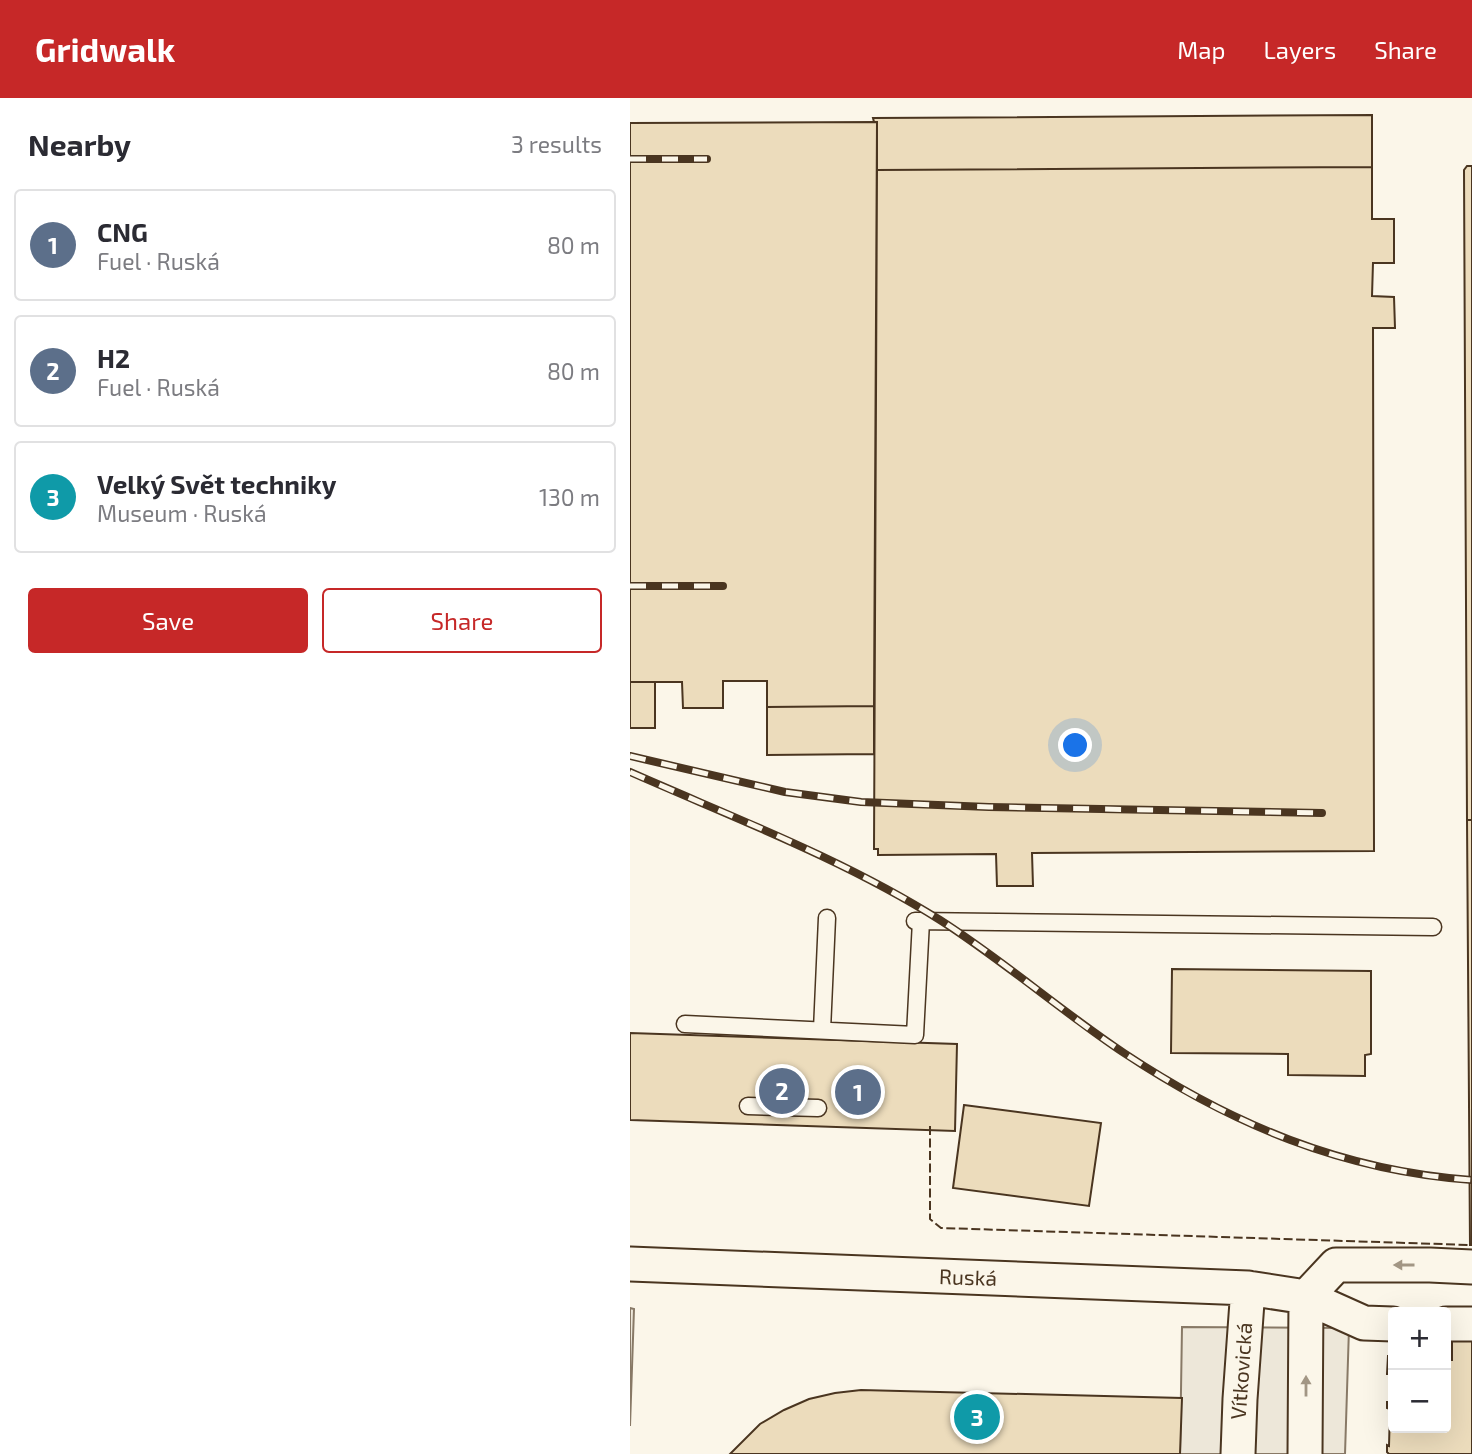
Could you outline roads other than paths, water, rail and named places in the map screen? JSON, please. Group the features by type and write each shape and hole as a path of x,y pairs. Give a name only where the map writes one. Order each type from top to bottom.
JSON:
{"street":[{"name":"Ruská","path":"630,1264 1248,1288 1306,1297 1364,1324 1388,1324"},
{"path":"1305,1454 1306,1297 1336,1265 1472,1267"},
{"name":"Vítkovická","path":"1238,1454 1248,1288"},
{"path":"1451,1324 1472,1324"}],"lane":[{"path":"822,1030 827,918"},
{"path":"685,1024 915,1035 918,921 1433,926"},
{"path":"748,1106 818,1108"}],"railway":[{"path":"630,159 707,159"},
{"path":"630,586 723,586"},
{"path":"630,756 785,792 861,802 1322,813"},
{"path":"630,772 788,840 903,898 964,936 1124,1053 1205,1102 1290,1140 1333,1155 1424,1175 1472,1180"}],"place":[{"name":"H2","path":"782,1091"},
{"name":"CNG","path":"858,1092"},
{"name":"Velký Svět techniky","path":"977,1417"}]}
